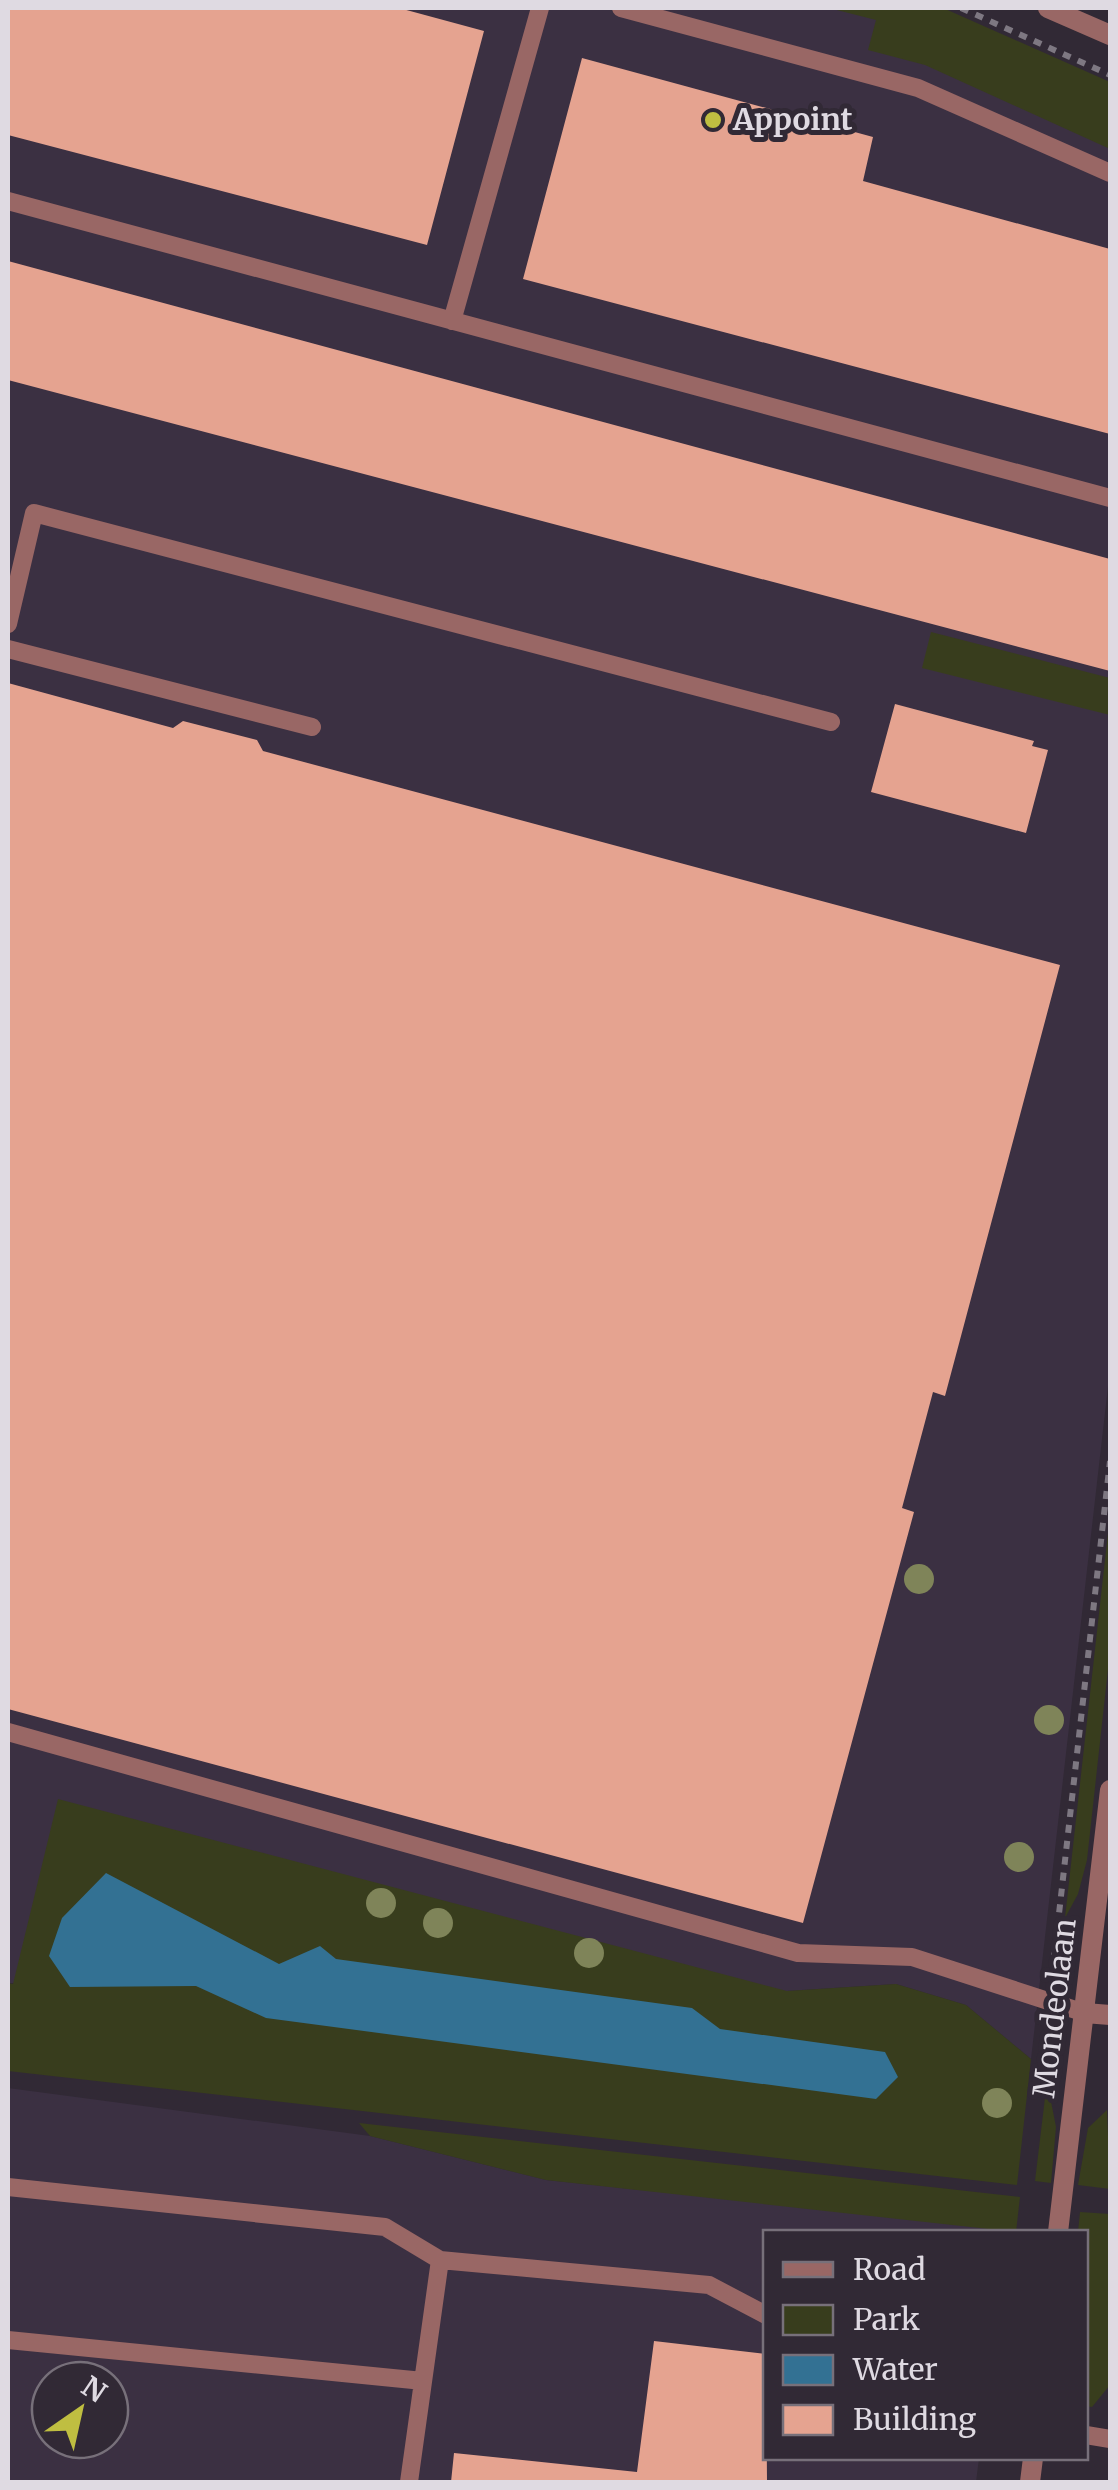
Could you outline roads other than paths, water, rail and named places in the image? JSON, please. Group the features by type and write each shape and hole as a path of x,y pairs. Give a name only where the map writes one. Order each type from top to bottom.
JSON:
{"street":[{"path":"1048,8 1110,35"},
{"name":"Mondeolaan","path":"1058,2230 1110,1790"},
{"path":"1085,2013 1110,2015"}],"lane":[{"path":"452,321 540,8"},
{"path":"621,8 918,88 1110,172"},
{"path":"8,201 1110,498"},
{"path":"8,624 34,512 832,722"},
{"path":"8,650 312,727"},
{"path":"8,1732 798,1953 912,1956 1085,2013"},
{"path":"8,2187 385,2226 440,2260 709,2285 763,2313"},
{"path":"409,2482 440,2260"},
{"path":"8,2340 423,2381"}],"water":[{"path":"106,1873 279,1964 320,1946 336,1959 692,2008 720,2029 885,2052 898,2077 876,2099 266,2018 196,1986 70,1987 49,1956 62,1918"}],"place":[{"name":"Appoint","path":"713,120"}]}
